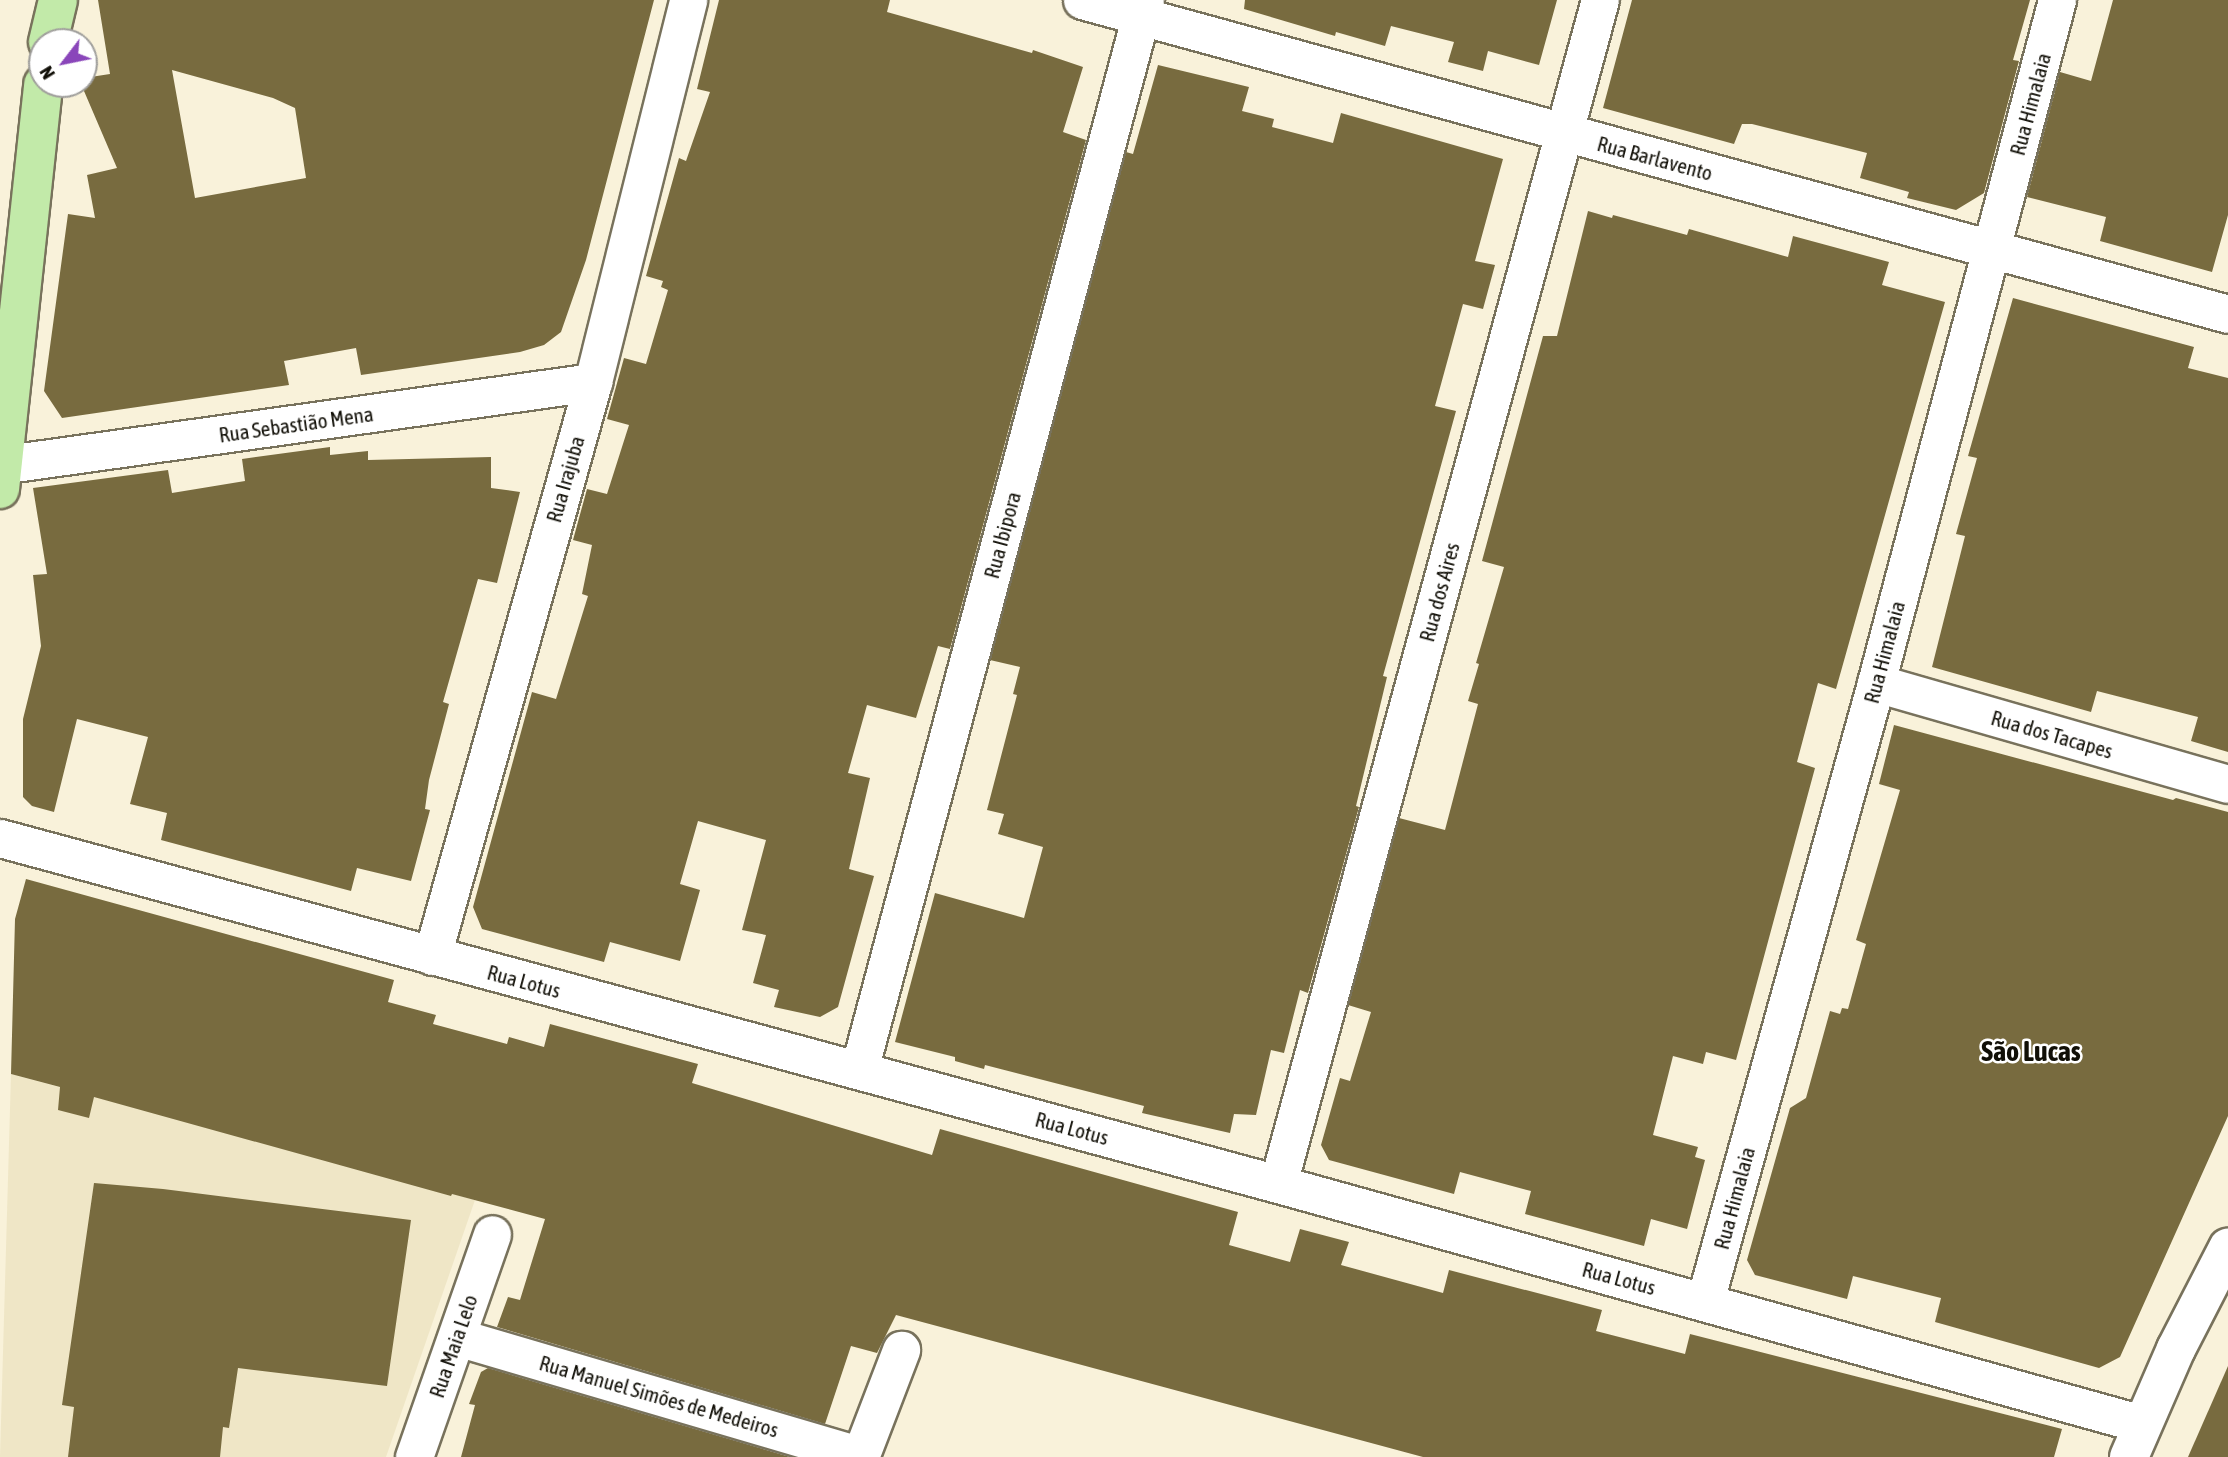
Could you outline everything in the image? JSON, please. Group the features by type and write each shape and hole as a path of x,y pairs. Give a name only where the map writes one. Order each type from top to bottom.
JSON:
{"main road":[{"path":"51,28 58,0"},
{"path":"0,489 0,465 41,98"},
{"path":"2136,1440 2228,1248"}],"street":[{"name":"Rua Irajuba","path":"432,956 593,382 688,0"},
{"name":"Rua Barlavento","path":"1082,0 1143,8 1564,133 2228,314"},
{"name":"Rua dos Aires","path":"1278,1184 1600,0"},
{"name":"Rua Himalaia","path":"1705,1301 1876,683 2057,0"},
{"name":"Rua Ibipora","path":"859,1070 1143,8"},
{"name":"Rua Sebastião Mena","path":"0,465 593,382"},
{"name":"Rua dos Tacapes","path":"1876,683 2228,785"},
{"name":"Rua Lotus","path":"0,838 1705,1301 2136,1440"},
{"name":"Rua Maia Lelo","path":"414,1457 492,1234"},
{"name":"Rua Manuel Simões de Medeiros","path":"457,1337 861,1456"},
{"path":"861,1456 901,1350"}],"shaded area":[{"path":"11,1074 475,1200 386,1457 0,1457"}],"building":[{"path":"98,0 654,0 586,260 561,332 544,345 520,352 361,375 356,348 284,361 289,385 62,418 44,391 68,214 95,218 87,175 117,168 87,98 98,98 98,76 110,74","holes":["172,70 273,98 295,108 306,178 195,198"]},
{"path":"719,0 890,0 887,12 1032,53 1033,50 1083,67 1063,132 1086,140 950,649 938,646 916,718 867,705 848,773 870,778 849,869 874,876 838,1007 820,1017 774,1007 779,990 753,983 766,935 742,930 766,840 698,821 680,884 700,890 680,961 610,942 604,962 482,929 473,907 532,692 556,699 588,596 582,594 592,545 573,540 587,489 607,494 629,425 607,419 624,358 646,364 668,290 661,287 663,281 646,276 679,158 686,161 710,92 697,89"},
{"path":"1245,0 1557,0 1539,65 1488,51 1483,71 1448,62 1454,42 1391,26 1385,46 1336,32 1335,36 1244,9"},
{"path":"1632,0 2030,0 2013,60 2019,61 1984,193 1956,210 1907,198 1909,192 1860,178 1867,153 1752,124 1742,124 1734,144 1603,108"},
{"path":"2113,0 2228,0 2228,215 2212,272 2100,241 2106,217 2027,197 2060,72 2091,81"},
{"path":"1158,65 1249,87 1242,111 1274,119 1272,127 1333,143 1341,113 1503,159 1475,261 1495,265 1483,309 1463,304 1435,406 1456,411 1383,676 1387,677 1356,806 1359,807 1308,993 1300,990 1284,1053 1271,1050 1256,1115 1234,1114 1230,1133 1142,1113 1144,1106 985,1065 984,1069 955,1061 955,1057 895,1042 935,893 1024,918 1043,847 998,834 1004,814 987,810 1017,695 1013,694 1020,667 990,660 1126,152 1133,154"},
{"path":"1588,211 1687,235 1689,229 1788,257 1793,236 1889,262 1882,285 1945,302 1836,689 1818,683 1797,762 1815,768 1736,1060 1706,1052 1703,1064 1673,1056 1653,1135 1698,1147 1695,1157 1705,1160 1687,1229 1651,1219 1644,1246 1525,1214 1531,1191 1460,1172 1454,1194 1329,1160 1321,1145 1340,1078 1350,1081 1371,1012 1348,1005 1399,818 1445,830 1478,704 1468,701 1479,664 1476,663 1504,567 1482,561 1543,336 1557,336"},
{"path":"2013,298 2194,347 2188,368 2228,378 2228,752 2191,741 2198,717 2097,691 2091,712 1932,667 1965,536 1956,534 1977,458 1968,456"},
{"path":"330,447 330,455 368,451 368,460 491,457 491,488 520,492 497,583 478,579 443,702 449,704 429,780 425,809 430,810 411,881 357,868 351,891 161,840 167,813 130,804 148,737 77,719 54,812 32,806 23,797 23,719 41,646 33,575 47,574 33,488 168,470 172,493 245,481 242,459"},
{"path":"1894,725 2173,800 2176,798 2228,812 2228,1116 2120,1357 2099,1368 1935,1322 1941,1298 1853,1276 1847,1299 1755,1275 1747,1260 1790,1108 1806,1098 1830,1011 1840,1014 1842,1008 1848,1009 1866,944 1856,940 1900,790 1879,784"},
{"path":"26,879 394,980 388,1002 436,1015 433,1024 507,1044 509,1037 544,1047 550,1024 698,1064 692,1083 932,1155 940,1129 1238,1212 1229,1245 1290,1262 1300,1229 1349,1242 1341,1265 1443,1293 1449,1270 1602,1310 1596,1331 1685,1354 1690,1334 2062,1429 2054,1457 1423,1457 896,1315 877,1353 851,1346 825,1424 497,1327 508,1297 520,1300 545,1219 452,1194 451,1196 94,1097 89,1118 58,1110 60,1087 11,1074 15,919"},
{"path":"94,1183 411,1220 387,1386 238,1368 229,1428 223,1427 220,1457 68,1457 74,1407 62,1405"},
{"path":"2228,1366 2228,1457 2188,1457"},
{"path":"488,1368 790,1457 461,1457 475,1405 469,1404 481,1372"}],"district":[{"name":"São Lucas","path":"2031,1051"}]}
